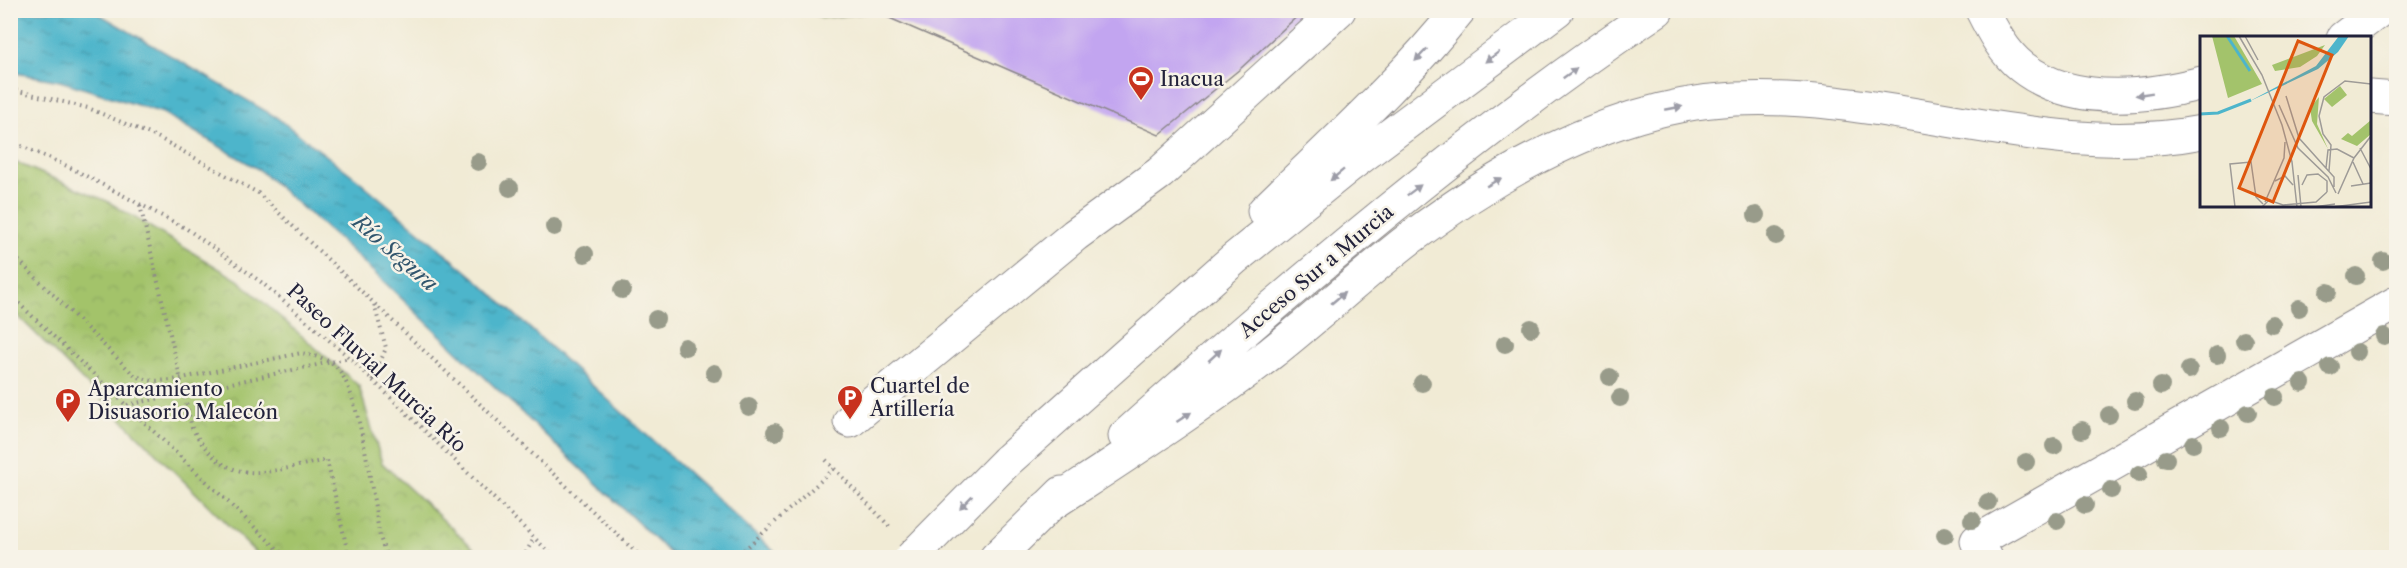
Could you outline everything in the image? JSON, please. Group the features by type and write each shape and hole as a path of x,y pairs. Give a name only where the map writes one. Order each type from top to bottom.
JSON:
{"main road":[{"path":"850,421 1075,235 1160,173 1339,10"},
{"path":"1007,461 1374,103 1435,40 1459,10"},
{"path":"904,545 1007,461 1234,259 1349,166 1557,10"},
{"name":"Acceso Sur a Murcia","path":"996,558 1047,507 1269,307 1379,217 1657,10"},
{"path":"1982,10 1997,39 2021,66 2052,84 2088,93 2134,96 2200,83"},
{"path":"2346,36 2380,10"},
{"path":"2371,98 2397,99"},
{"path":"1047,507 1202,405 1282,344 1408,240 1475,192 1539,157 1610,125 1671,108 1734,99 1799,99 1887,108 2061,137 2130,140 2171,138 2200,132"},
{"path":"1986,558 1977,541 2397,303"}],"path":[{"path":"10,89 88,108 149,133 258,193 642,558"},
{"name":"Paseo Fluvial Murcia Río","path":"10,141 67,166 187,229 261,282 350,358 555,558"},
{"path":"140,204 192,428 205,451 219,464 239,471 257,472 327,460 349,558"},
{"path":"10,252 135,376 153,381 180,378 301,353 318,356 336,367 352,393 380,537 387,558"},
{"path":"10,295 287,558"},
{"path":"373,302 386,348 373,380"},
{"path":"126,405 350,358"},
{"path":"826,460 904,545"},
{"path":"735,558 834,469"},
{"path":"524,558 534,538"}],"green space":[{"path":"808,11 881,11 823,18"},
{"path":"10,160 107,201 238,280 359,386 382,463 483,557 260,557 11,309"}],"water":[{"name":"Río Segura","path":"10,11 94,11 276,117 357,179 477,280 780,557 674,557 342,242 258,169 163,113 60,81 11,72"}],"building":[{"name":"Inacua","path":"871,10 1304,10 1240,69 1159,135"}],"place":[{"name":"Inacua","path":"1141,102"},
{"name":"Cuartel de Artillería","path":"850,421"},
{"name":"Aparcamiento Disuasorio Malecón","path":"68,424"}]}
